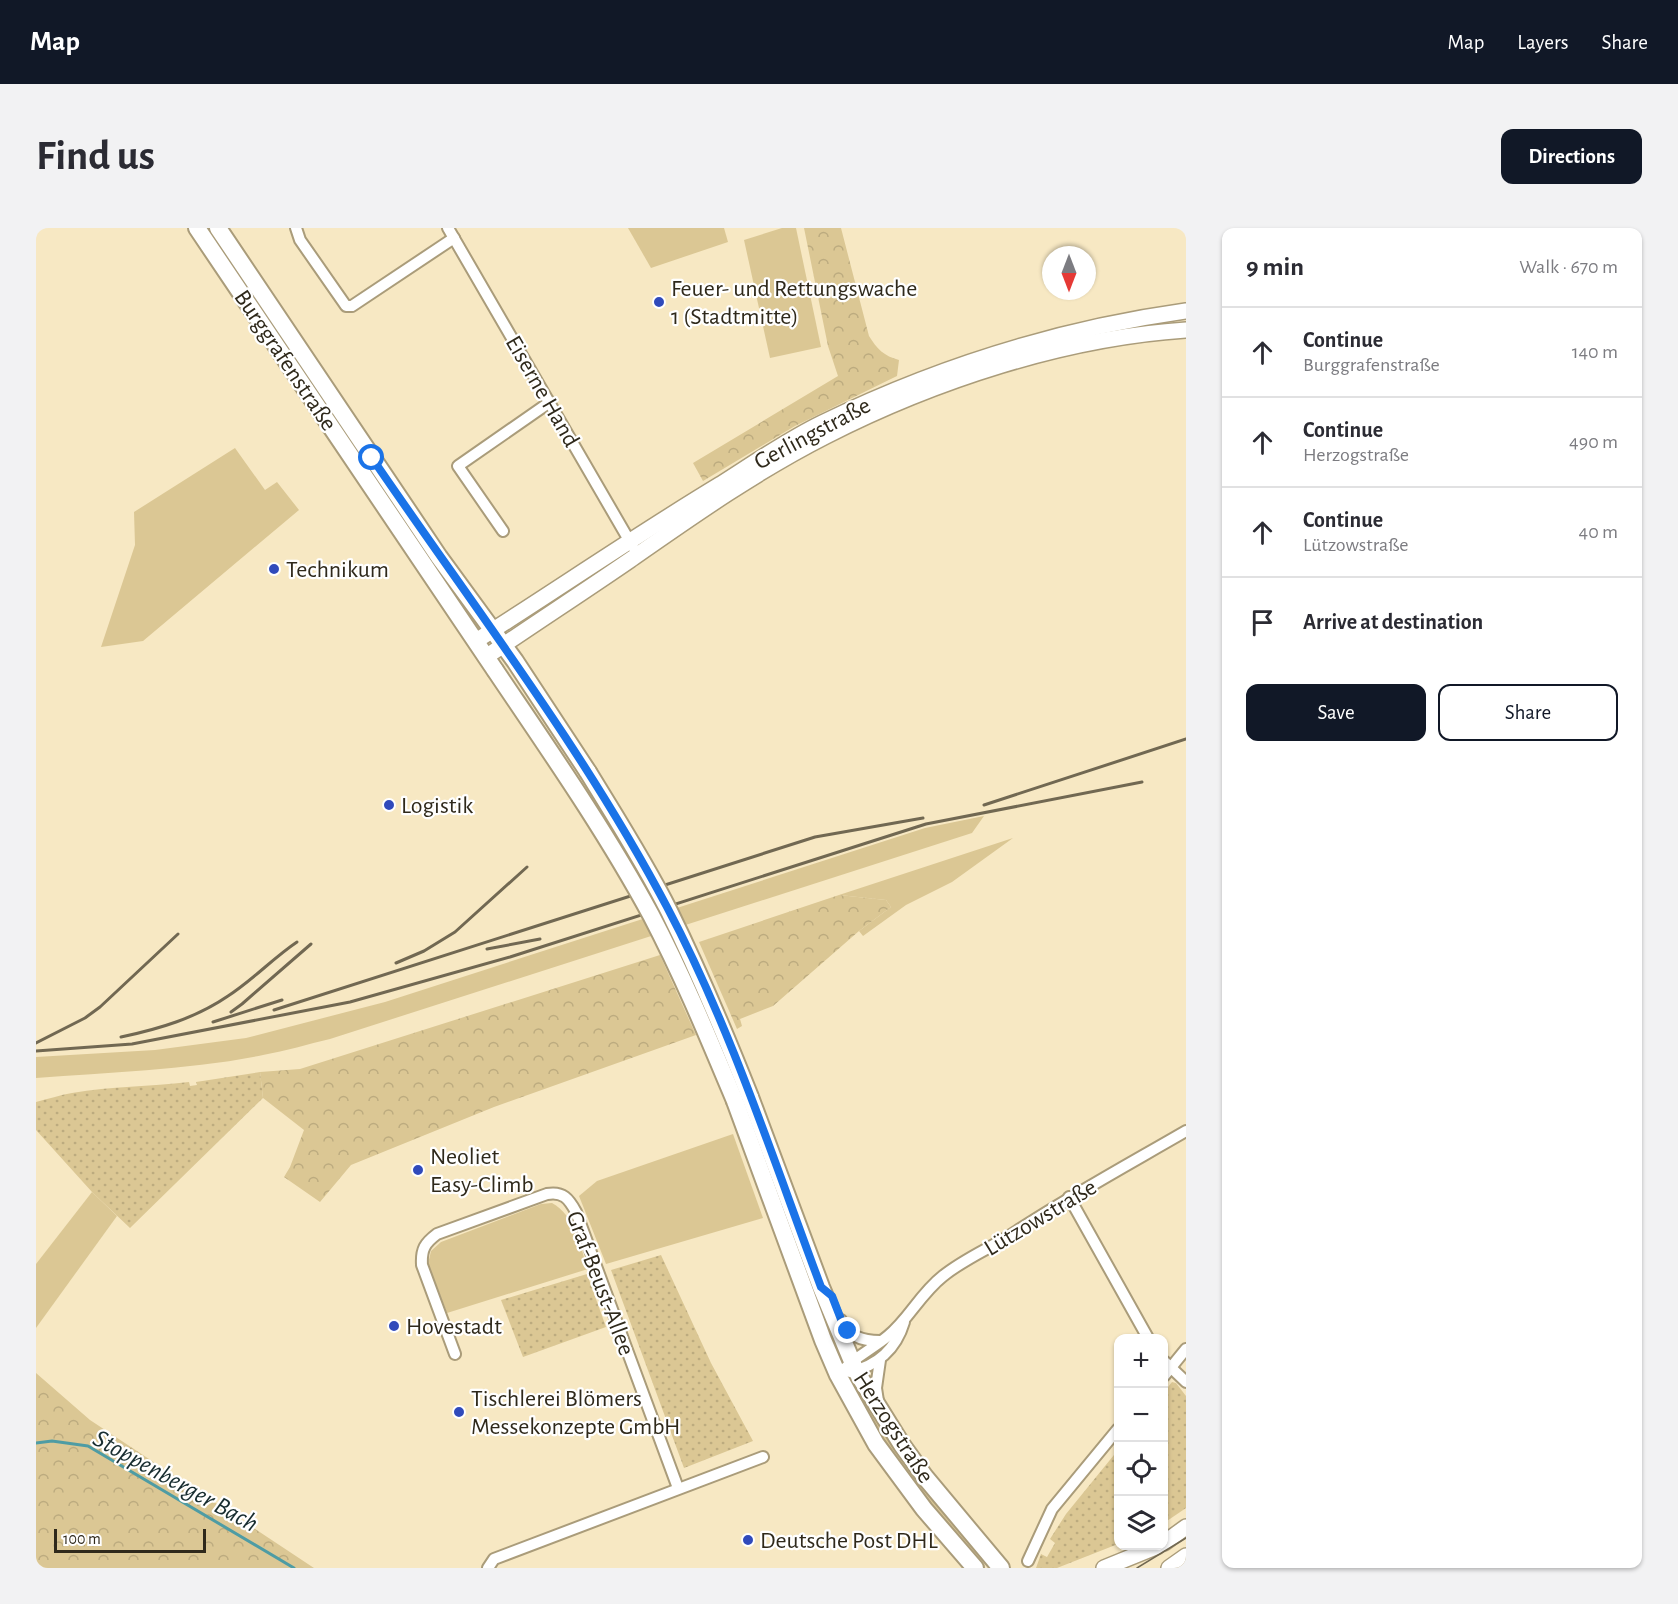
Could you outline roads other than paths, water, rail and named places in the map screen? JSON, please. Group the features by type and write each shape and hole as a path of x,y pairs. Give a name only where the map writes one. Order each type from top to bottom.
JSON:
{"main road":[{"name":"Burggrafenstraße","path":"197,228 476,641"},
{"name":"Burggrafenstraße","path":"219,228 491,631"},
{"name":"Gerlingstraße","path":"476,641 629,540 821,424 906,386 1009,348 1052,336 1186,311"},
{"name":"Gerlingstraße","path":"491,663 502,646 673,529 783,460 826,436 916,396 1004,366 1102,341 1186,330"},
{"name":"Herzogstraße","path":"491,631 515,661 593,781 657,889 696,968 823,1340 838,1375 876,1444 924,1509 971,1566"},
{"name":"Herzogstraße","path":"476,641 599,827 651,916 742,1099 854,1366 902,1445 925,1477 1001,1568"},
{"path":"1168,1540 1186,1527"},
{"path":"1104,1568 1146,1550"},
{"path":"1169,1568 1186,1556"}],"street":[{"path":"296,228 300,240 346,306 352,306 451,233"},
{"name":"Eiserne Hand","path":"451,233 636,555"},
{"path":"503,531 458,466 550,402"},
{"name":"Lützowstraße","path":"838,1375 854,1366 887,1337 926,1290 945,1274 1069,1197 1186,1131"},
{"name":"Graf-Beust-Allee","path":"455,1354 422,1265 422,1254 427,1241 437,1234 531,1199 547,1194 562,1194 569,1199 576,1212 678,1488"},
{"path":"1069,1197 1147,1334"},
{"path":"821,1287 832,1296 844,1327 848,1331 863,1340 880,1341"},
{"name":"Lützowstraße","path":"854,1366 880,1360 900,1335 905,1316"},
{"path":"1168,1367 1186,1349"},
{"path":"879,1407 876,1388 880,1360"},
{"path":"1168,1370 1186,1382"},
{"path":"1028,1561 1052,1509 1114,1435"},
{"path":"488,1568 494,1559 763,1457"}],"waterway":[{"name":"Stoppenberger Bach","path":"36,1443 52,1441 88,1446 294,1568"}],"tram line":[{"path":"1137,1568 1186,1538"}],"railway":[{"path":"984,805 1186,739"},
{"path":"36,1051 132,1044 350,1002 510,957 926,824 1142,782"},
{"path":"274,1010 815,837 923,818"},
{"path":"396,963 424,951 455,932 527,867"},
{"path":"36,1043 85,1018 100,1007 178,934"},
{"path":"487,949 540,939"},
{"path":"121,1037 177,1022 216,1004 297,942"},
{"path":"231,1012 311,944"},
{"path":"213,1022 282,1000"}],"place":[{"name":"Feuer- und Rettungswache 1 (Stadtmitte)","path":"659,302"},
{"name":"Technikum","path":"274,569"},
{"name":"Logistik","path":"389,805"},
{"name":"Neoliet Easy-Climb","path":"418,1170"},
{"name":"Hovestadt","path":"394,1326"},
{"name":"Tischlerei Blömers Messekonzepte GmbH","path":"459,1412"},
{"name":"Deutsche Post DHL","path":"748,1540"}]}
